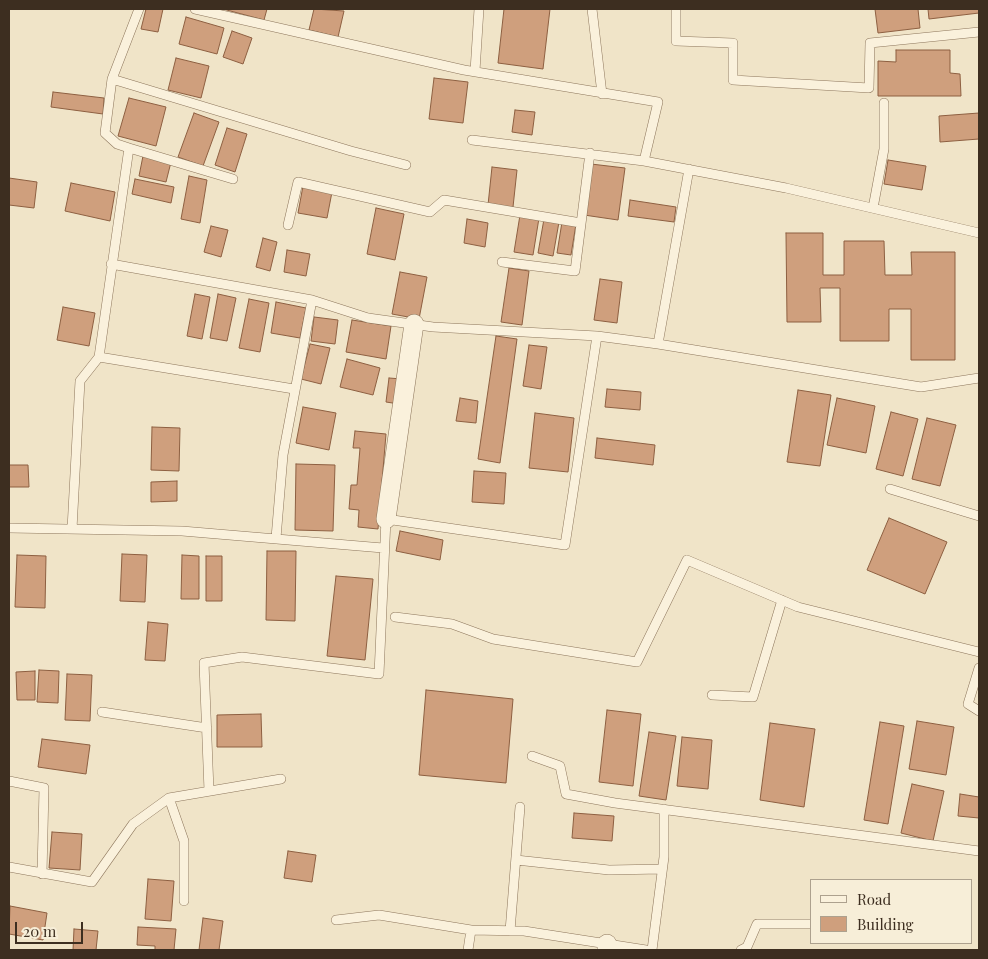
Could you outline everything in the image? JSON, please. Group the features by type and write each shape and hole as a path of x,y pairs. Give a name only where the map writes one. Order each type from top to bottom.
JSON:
{"street":[{"path":"386,519 414,324"}],"lane":[{"path":"139,9 112,79 105,133 117,144 233,179"},
{"path":"195,9 328,40 475,71 658,102 644,160"},
{"path":"475,71 479,9"},
{"path":"592,9 602,94"},
{"path":"676,9 676,41 733,43 733,80 868,88 870,43 979,32"},
{"path":"112,79 351,151 406,165"},
{"path":"873,208 884,149 884,103"},
{"path":"472,140 644,160 873,208 979,233"},
{"path":"72,529 80,381 99,357 111,264 130,148"},
{"path":"502,262 575,271 590,153"},
{"path":"658,344 688,169"},
{"path":"288,225 298,182 430,212 444,200 581,224"},
{"path":"111,264 312,300 368,318 414,324 597,336 658,344 921,387 979,378"},
{"path":"276,538 283,456 312,300"},
{"path":"209,791 204,663 242,657 379,674 383,548 386,519 565,545 597,336"},
{"path":"99,357 294,389"},
{"path":"890,489 979,516"},
{"path":"9,528 182,531 383,548"},
{"path":"395,617 452,624 493,639 637,662 687,560 798,607 979,652"},
{"path":"712,694 753,697 782,600"},
{"path":"979,668 968,704 979,711"},
{"path":"102,712 207,728"},
{"path":"532,756 560,766 566,794 979,851"},
{"path":"9,867 92,882 133,824 170,798 281,779"},
{"path":"9,781 44,788 42,874"},
{"path":"170,798 184,840 184,901"},
{"path":"510,931 520,807"},
{"path":"652,950 662,870 664,809"},
{"path":"516,860 609,870 662,870"},
{"path":"336,920 379,915 471,930 510,931 607,947 646,950"},
{"path":"741,950 747,947 757,924 810,924"},
{"path":"468,950 471,930"}],"building":[{"path":"146,9 163,9 158,32 141,29"},
{"path":"223,9 267,9 264,20"},
{"path":"314,9 344,11 338,37 309,30"},
{"path":"504,9 550,9 543,69 498,63"},
{"path":"875,9 918,9 920,28 878,33"},
{"path":"928,9 979,9 979,13 929,19"},
{"path":"186,17 224,28 217,54 179,44"},
{"path":"232,31 252,38 243,64 223,57"},
{"path":"896,50 950,50 950,73 960,74 961,96 878,96 878,61 896,62"},
{"path":"176,58 209,66 201,98 168,90"},
{"path":"434,78 468,82 463,123 429,119"},
{"path":"53,92 104,98 103,114 51,107"},
{"path":"129,98 166,107 156,146 118,136"},
{"path":"515,110 535,112 532,135 512,132"},
{"path":"194,113 219,122 203,166 178,157"},
{"path":"979,113 979,139 940,142 939,116"},
{"path":"227,128 247,134 235,172 215,165"},
{"path":"143,156 171,162 166,182 139,176"},
{"path":"888,160 926,166 922,190 884,184"},
{"path":"591,164 625,168 618,220 584,215"},
{"path":"492,167 517,170 513,207 488,205"},
{"path":"189,176 207,180 200,223 181,219"},
{"path":"9,178 37,182 34,208 9,205"},
{"path":"135,179 174,187 171,203 132,194"},
{"path":"71,183 115,192 110,221 65,211"},
{"path":"303,186 332,192 327,218 298,213"},
{"path":"630,200 676,207 674,222 628,216"},
{"path":"376,208 404,214 395,260 367,254"},
{"path":"520,215 539,218 533,255 514,252"},
{"path":"467,219 488,223 485,247 464,243"},
{"path":"544,219 559,222 553,256 538,253"},
{"path":"562,222 576,224 571,255 557,253"},
{"path":"211,226 228,230 221,257 204,252"},
{"path":"786,233 823,233 823,275 844,275 844,241 884,241 885,275 912,275 911,252 955,252 955,360 911,360 911,309 889,309 889,341 840,341 840,288 820,288 821,322 787,322"},
{"path":"263,238 277,242 270,271 256,267"},
{"path":"287,250 310,254 306,276 284,272"},
{"path":"509,268 529,271 522,325 501,322"},
{"path":"400,272 427,277 419,319 392,314"},
{"path":"600,279 622,282 617,323 594,320"},
{"path":"195,294 210,297 202,339 187,336"},
{"path":"218,294 236,298 227,341 210,338"},
{"path":"249,299 269,303 260,352 239,348"},
{"path":"276,302 306,308 300,338 271,333"},
{"path":"63,307 95,313 89,346 57,340"},
{"path":"314,317 338,320 335,344 311,341"},
{"path":"352,320 391,326 386,359 346,352"},
{"path":"496,336 517,339 500,463 478,459"},
{"path":"310,344 330,348 321,384 301,379"},
{"path":"529,345 547,347 541,389 523,386"},
{"path":"347,359 380,368 373,395 340,387"},
{"path":"389,378 402,379 399,404 386,402"},
{"path":"607,389 641,392 640,410 605,407"},
{"path":"798,390 831,395 820,466 787,462"},
{"path":"460,398 478,401 476,423 456,421"},
{"path":"837,398 875,406 866,453 827,445"},
{"path":"303,407 336,413 329,450 296,443"},
{"path":"891,412 918,419 903,476 876,469"},
{"path":"535,413 574,418 568,472 529,468"},
{"path":"927,418 956,425 940,486 912,479"},
{"path":"152,427 180,428 179,471 151,470"},
{"path":"355,431 386,434 378,529 358,527 359,510 349,509 351,485 357,485 360,448 353,448"},
{"path":"597,438 655,445 653,465 595,458"},
{"path":"296,464 335,465 333,531 295,530"},
{"path":"9,465 28,465 29,487 9,487"},
{"path":"474,471 506,473 504,504 472,502"},
{"path":"177,481 177,501 151,502 151,482"},
{"path":"889,518 947,542 925,594 867,570"},
{"path":"400,531 443,540 440,560 396,551"},
{"path":"267,551 296,551 295,621 266,620"},
{"path":"122,554 147,555 145,602 120,601"},
{"path":"17,555 46,556 45,608 15,607"},
{"path":"182,555 199,556 199,599 181,599"},
{"path":"206,556 222,556 222,601 206,601"},
{"path":"336,576 373,579 365,660 327,656"},
{"path":"148,622 168,624 165,661 145,660"},
{"path":"39,670 59,671 58,703 37,702"},
{"path":"35,671 35,700 17,700 16,672"},
{"path":"67,674 92,675 90,721 65,720"},
{"path":"426,690 513,699 506,783 419,775"},
{"path":"607,710 641,714 633,786 599,782"},
{"path":"261,714 262,747 217,747 217,715"},
{"path":"917,721 954,727 946,775 909,769"},
{"path":"880,722 904,726 888,824 864,820"},
{"path":"770,723 815,729 804,807 760,800"},
{"path":"649,732 676,736 666,800 639,796"},
{"path":"682,737 712,740 708,789 677,786"},
{"path":"42,739 90,745 86,774 38,767"},
{"path":"912,784 944,791 933,841 901,833"},
{"path":"960,794 979,797 979,818 958,816"},
{"path":"574,813 614,816 612,841 572,838"},
{"path":"52,832 82,834 80,870 49,868"},
{"path":"288,851 316,855 312,882 284,878"},
{"path":"148,879 174,881 171,921 145,919"},
{"path":"10,906 47,913 43,940 9,934"},
{"path":"203,918 223,921 219,950 199,950"},
{"path":"138,927 176,929 174,950 155,950 155,946 137,945"},
{"path":"74,929 98,931 96,950 73,950"}]}
